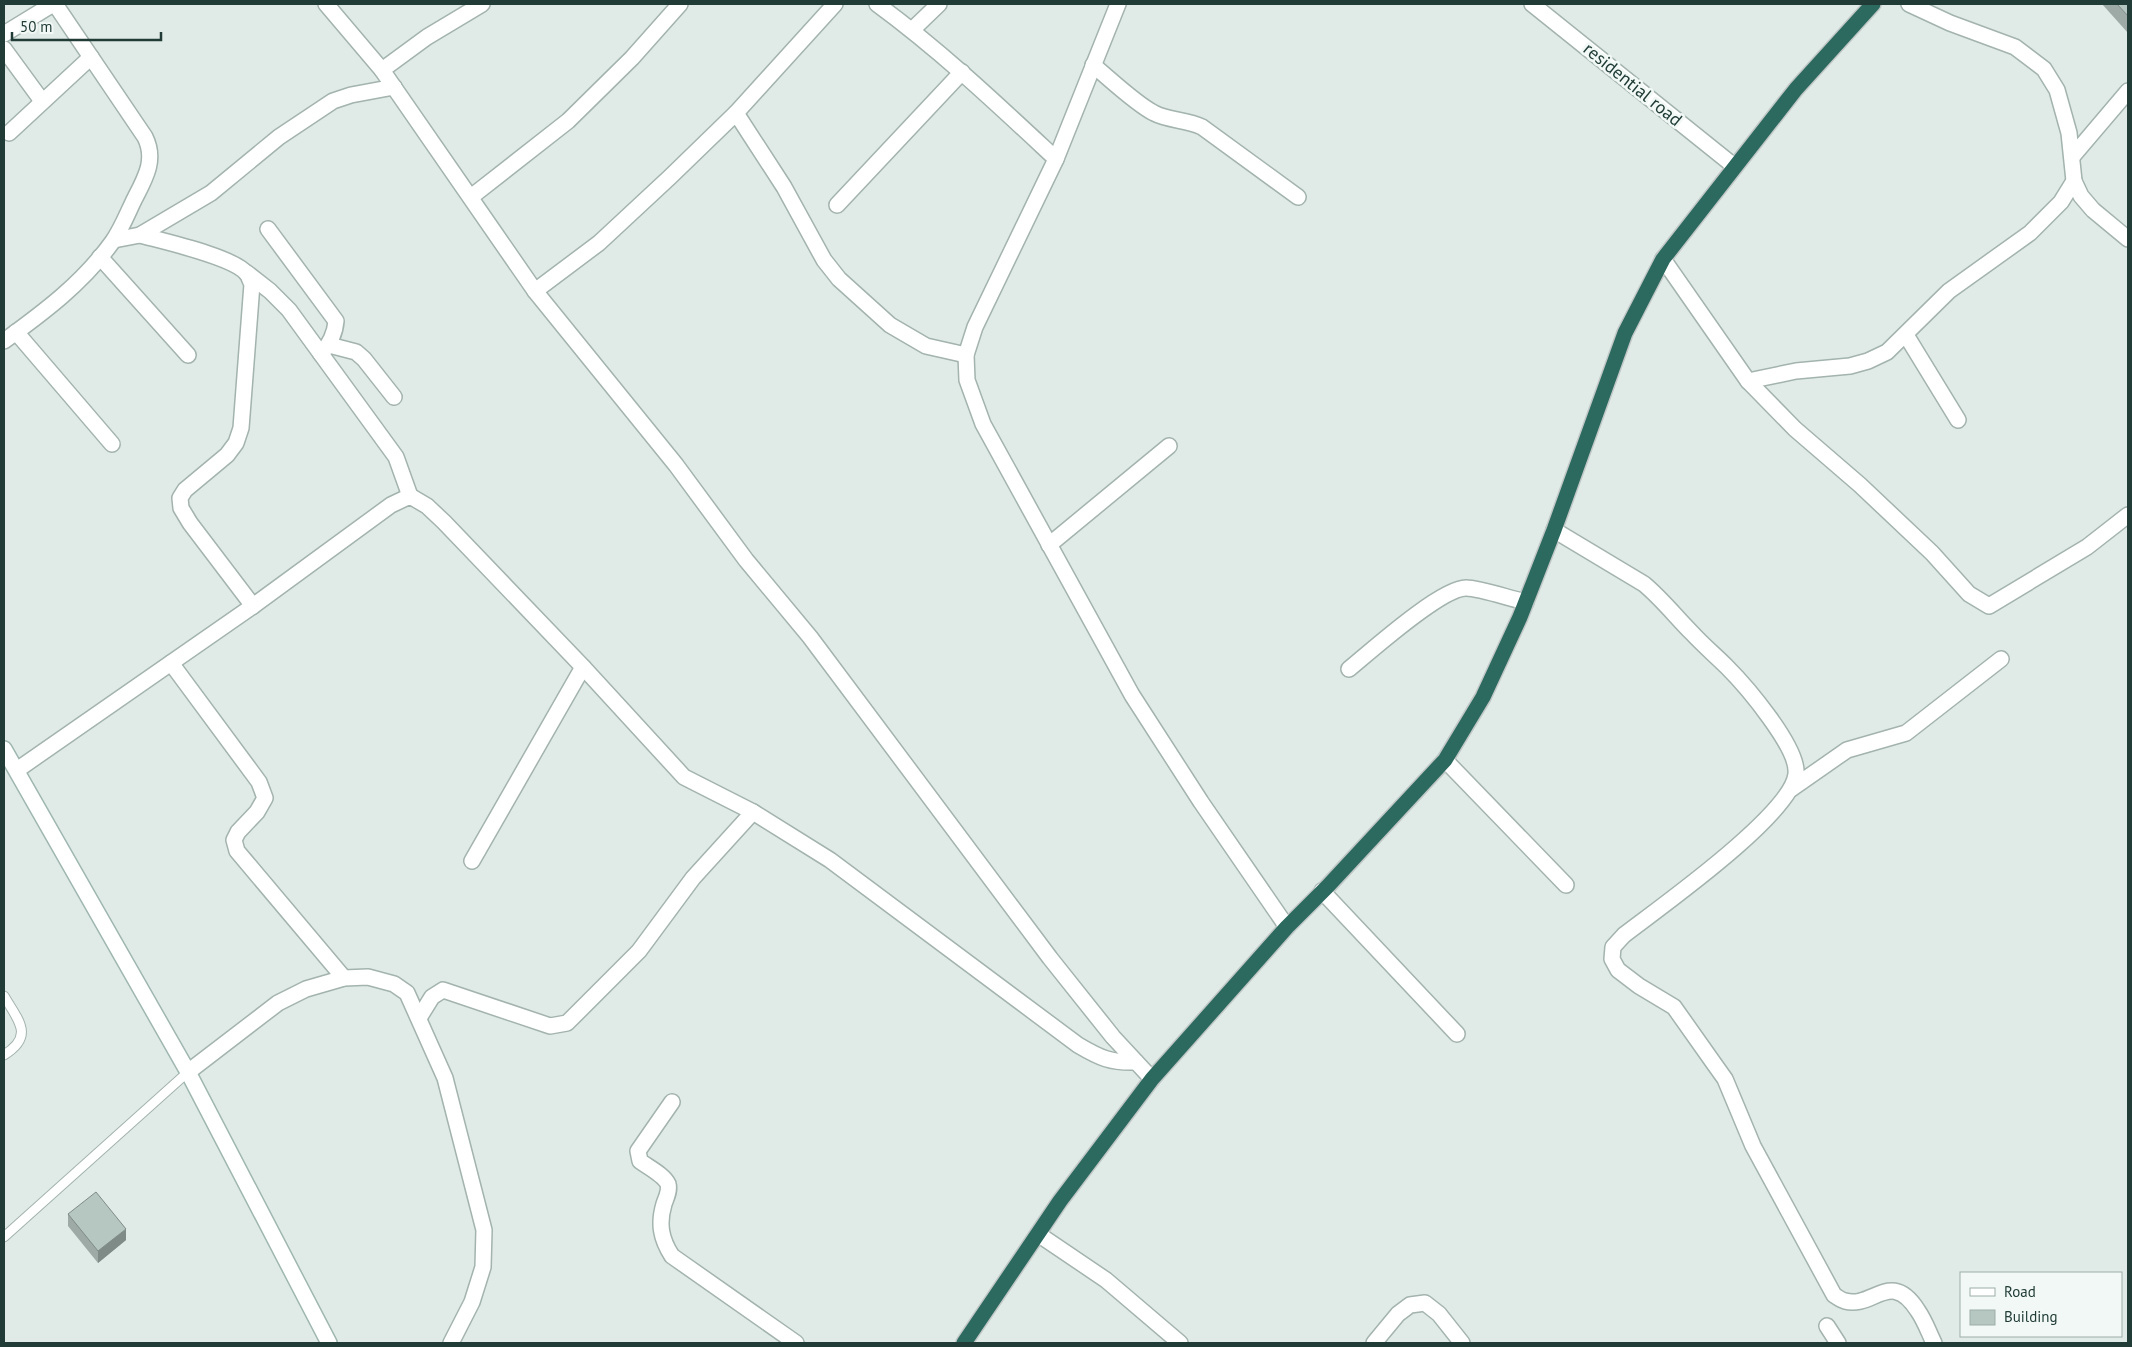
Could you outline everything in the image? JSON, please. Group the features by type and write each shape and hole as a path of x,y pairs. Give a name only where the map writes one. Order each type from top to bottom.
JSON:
{"highway":[{"path":"964,1343 1060,1201 1152,1079 1287,926 1322,892 1444,760 1483,697 1526,602 1625,333 1663,259 1796,89 1873,4"}],"street":[{"path":"4,34 54,4 145,137 150,147 151,158 146,176 114,240 55,304 4,341"},
{"path":"326,4 382,70 535,290 676,464 746,560 810,638 1050,958 1113,1037 1152,1079"},
{"path":"382,70 427,37 482,4"},
{"path":"471,197 568,121 632,58 680,4"},
{"path":"535,290 599,243 736,113 835,4"},
{"path":"877,4 912,30 962,72 1056,159"},
{"path":"912,30 938,4"},
{"path":"1118,4 1056,159 975,327 966,355 967,380 983,424 1132,695 1200,802 1287,926"},
{"name":"residential road","path":"1532,4 1734,166"},
{"path":"1909,4 1950,23 2015,47 2044,69 2057,90 2069,133 2074,181 2081,196 2093,210 2128,239"},
{"path":"4,49 42,101"},
{"path":"9,132 91,57"},
{"path":"1093,65 1152,112 1166,119 1189,121 1202,127 1298,198"},
{"path":"837,205 962,72"},
{"path":"114,240 140,235 210,193 279,137 333,101 351,95 394,87"},
{"path":"2072,157 2128,91"},
{"path":"736,113 784,188 824,260 839,279 890,325 926,346 966,355"},
{"path":"1748,381 1796,371 1850,366 1868,362 1887,352 1949,291 2036,227 2061,202 2074,181"},
{"path":"268,229 336,321 336,330 325,349"},
{"path":"140,235 237,265 270,291 325,349 396,457 410,496 427,506 444,522 583,667 684,777 753,812 830,860 1078,1044 1100,1058 1119,1062 1136,1062"},
{"path":"100,257 188,356"},
{"path":"1663,259 1748,381 1795,429 1854,480 1932,553 1969,594 1989,606 2088,546 2128,515"},
{"path":"247,273 252,284 241,428 236,443 227,455 185,490 180,498 181,508 190,523 253,606"},
{"path":"16,332 112,444"},
{"path":"1906,335 1958,420"},
{"path":"325,349 356,352 364,359 394,397"},
{"path":"1049,545 1169,446"},
{"path":"17,770 253,606 391,505 410,496"},
{"path":"1554,530 1644,584 1728,668 1776,727 1790,748 1796,773 1791,789 1779,806 1712,869 1624,935 1614,947 1612,959 1618,970 1639,986 1674,1007 1725,1080 1753,1146 1834,1295 1845,1301 1859,1301 1887,1291 1898,1292 1907,1298 1918,1311 1934,1343"},
{"path":"1349,669 1435,600 1452,591 1466,588 1526,602"},
{"path":"1791,789 1847,750 1906,732 2001,659"},
{"path":"171,663 259,782 265,798 257,812 238,832 234,840 237,851 344,978"},
{"path":"472,861 583,667"},
{"path":"4,749 188,1072 329,1343"},
{"path":"1444,760 1566,885"},
{"path":"419,1018 432,997 443,990 550,1026 567,1023 639,951 693,878 753,812"},
{"path":"1322,892 1457,1034"},
{"path":"188,1072 278,1003 306,989 344,978 368,977 394,984 407,992 446,1078 484,1230 482,1267 472,1302 450,1343"},
{"path":"672,1102 638,1151 640,1162 664,1179 668,1185 660,1227 663,1241 672,1256 796,1343"},
{"path":"1038,1234 1106,1280 1180,1343"},
{"path":"1374,1343 1398,1314 1410,1305 1425,1303 1439,1314 1462,1343"},
{"path":"1827,1326 1838,1343"}],"lane":[{"path":"4,996 22,1026 22,1038 16,1048 4,1055"},
{"path":"4,1237 188,1072"}],"building":[{"path":"2117,4 2128,4 2128,16"},
{"path":"96,1192 126,1229 98,1251 68,1214"}]}
